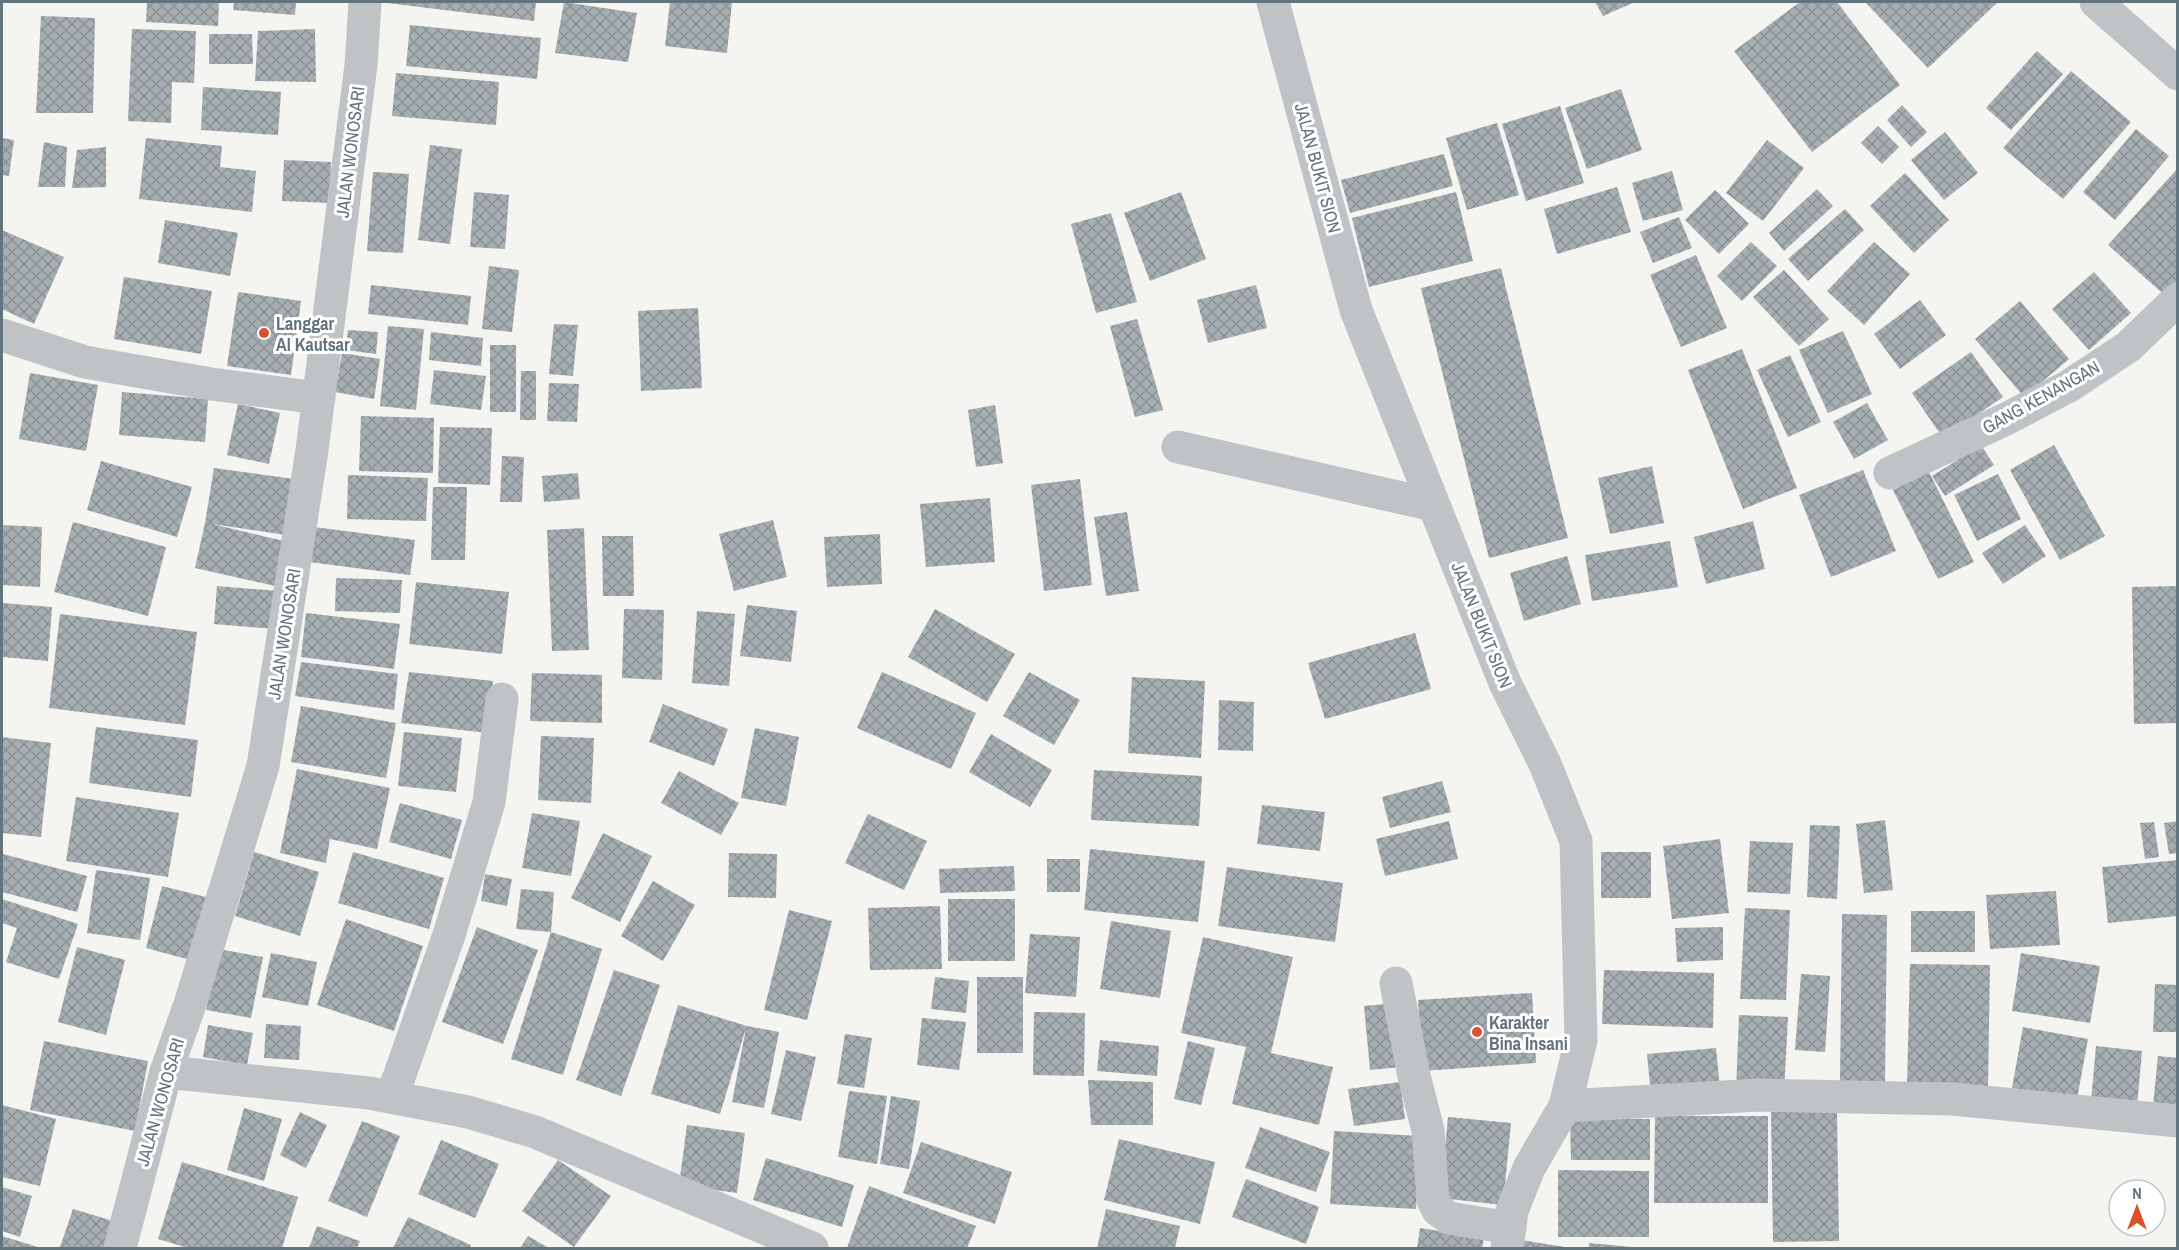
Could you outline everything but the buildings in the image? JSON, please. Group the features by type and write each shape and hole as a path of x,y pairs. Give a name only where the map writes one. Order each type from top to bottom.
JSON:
{"street":[{"name":"JALAN WONOSARI","path":"120,1248 166,1072 190,1004 263,766 319,398 361,65 365,2"},
{"name":"JALAN BUKIT SION","path":"1273,2 1356,310 1505,683 1545,764 1576,841 1581,1040 1565,1106 1529,1168 1512,1211 1508,1238"},
{"path":"2096,2 2178,74"},
{"name":"GANG KENANGAN","path":"1890,473 2006,419 2069,386 2128,347 2178,299"},
{"path":"2,335 85,362 211,384 319,398"},
{"path":"1178,447 1433,505"},
{"path":"392,1097 449,935 489,802 502,699"},
{"path":"1396,983 1414,1076 1428,1130 1436,1207 1442,1215 1508,1238"},
{"path":"166,1072 369,1093 468,1112 535,1132 812,1248"},
{"path":"1565,1106 1759,1095 1941,1098 2178,1121"}],"place":[{"name":"Langgar Al Kautsar","path":"264,333"},
{"name":"Karakter Bina Insani","path":"1477,1032"}]}
